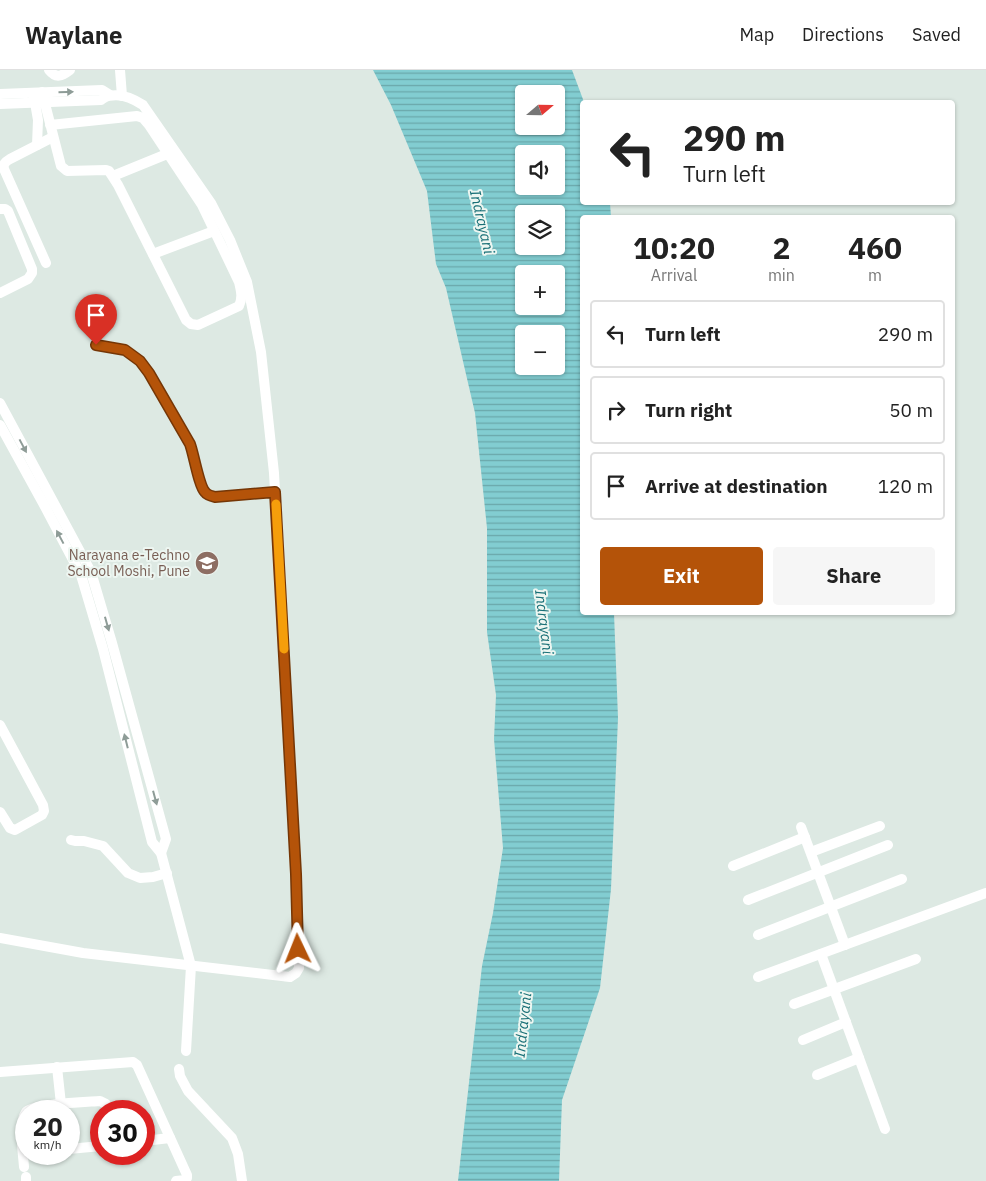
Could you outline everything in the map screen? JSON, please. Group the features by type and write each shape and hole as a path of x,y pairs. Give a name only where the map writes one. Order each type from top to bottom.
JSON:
{"street":[{"path":"49,70 57,76 70,70"},
{"path":"120,70 122,96"},
{"path":"0,104 39,97 102,90 110,96 122,96 136,100 143,105 212,203 230,240 246,282 262,352 275,492 296,874 299,968 296,974 290,977 83,953 0,938"},
{"path":"0,94 39,97"},
{"path":"39,97 50,125 61,166 67,171 109,171 118,184 186,320 198,325 239,306 242,301 242,295 238,282 202,205 143,118 137,116 50,125"},
{"path":"37,145 39,97"},
{"path":"46,263 4,166 10,159 53,137"},
{"path":"113,176 168,154"},
{"path":"0,209 8,211 32,269 28,279 0,293"},
{"path":"153,254 214,231"},
{"path":"96,345 125,350 140,361 149,373 190,444 205,493 215,497 275,492"},
{"path":"0,403 81,575 103,649 152,842 161,853 191,966 186,1051"},
{"path":"0,425 91,572 166,839 161,853"},
{"path":"90,605 100,603"},
{"path":"0,725 43,805 44,811 42,815 15,830 10,828 0,812"},
{"path":"135,775 148,772"},
{"path":"810,852 880,826"},
{"path":"801,827 845,945"},
{"path":"733,866 805,837"},
{"path":"72,840 103,846 128,873 140,878 167,873"},
{"path":"748,900 888,844"},
{"path":"758,935 902,880"},
{"path":"758,977 986,893"},
{"path":"821,954 885,1129"},
{"path":"794,1004 916,959"},
{"path":"803,1040 846,1022"},
{"path":"817,1075 859,1058"},
{"path":"0,1072 133,1062 137,1065 187,1175 185,1180 176,1181"},
{"path":"57,1067 61,1100"},
{"path":"179,1069 180,1076 188,1091 232,1138 238,1154 242,1181"},
{"path":"155,1140 170,1138"}],"water":[{"name":"Indrayani","path":"373,70 572,70 583,100 580,100 580,205 610,205 611,215 580,215 580,615 614,615 618,718 611,889 600,988 562,1100 559,1181 458,1181 482,966 493,913 503,848 494,739 496,695 487,632 487,528 475,413 446,288 436,264 427,191 391,105"}],"slow traffic":[{"path":"276,504 284,649"}],"place":[{"name":"Narayana e-Techno School Moshi, Pune","path":"207,563"}],"route":[{"path":"96,345 125,350 140,361 149,373 188,439 205,493 215,497 275,492 296,874 298,949"}]}
